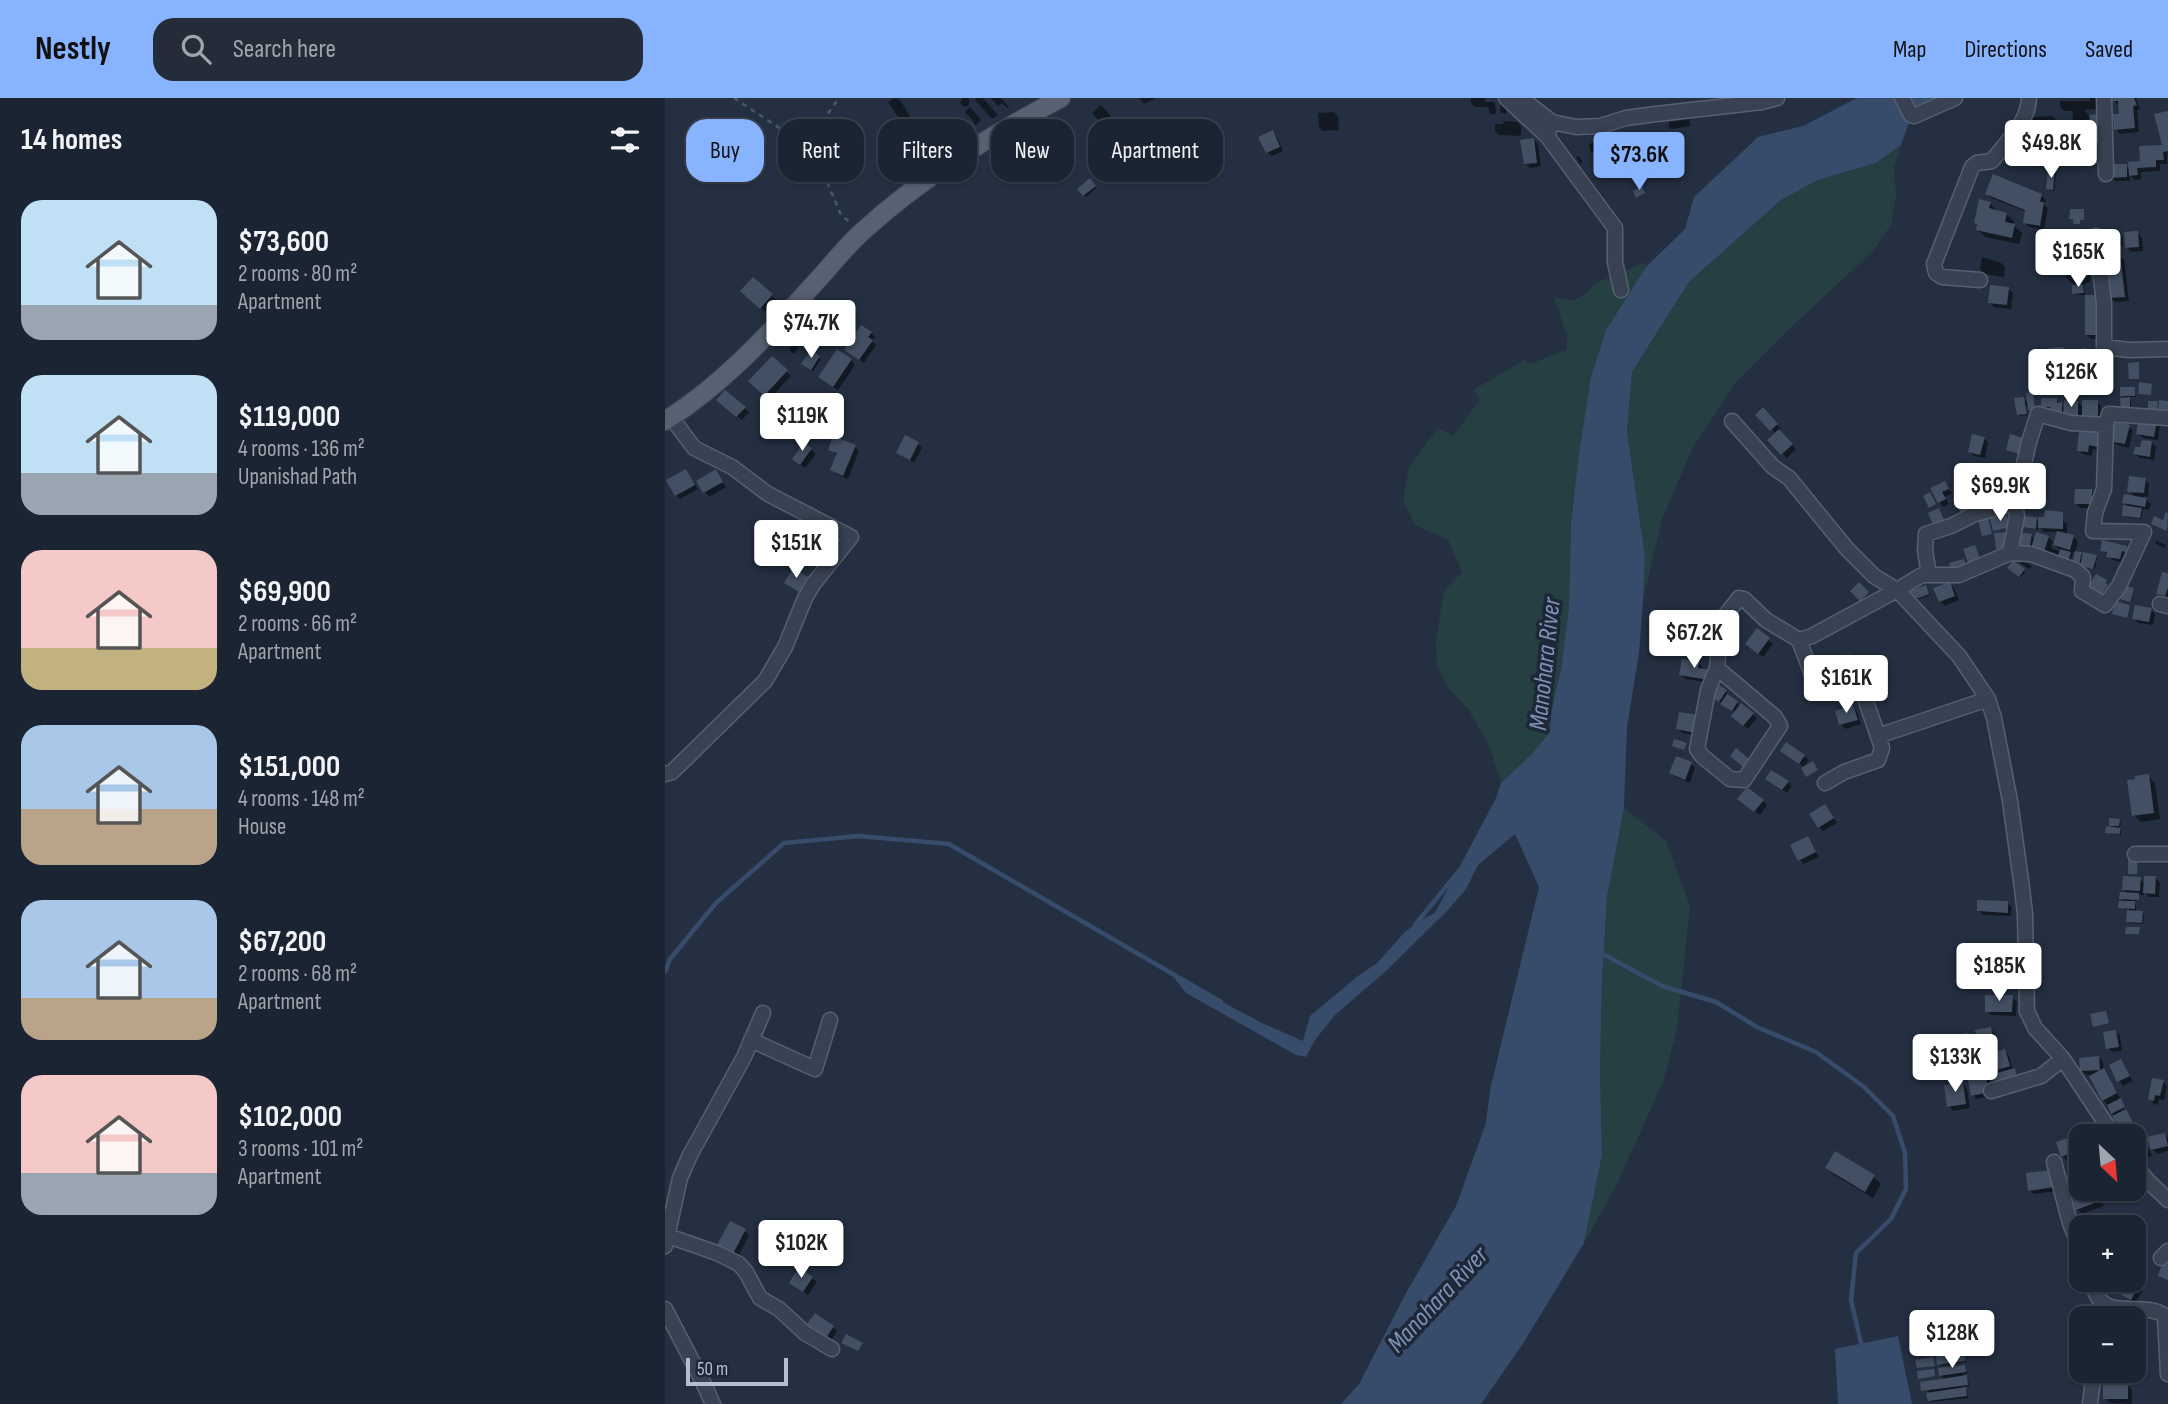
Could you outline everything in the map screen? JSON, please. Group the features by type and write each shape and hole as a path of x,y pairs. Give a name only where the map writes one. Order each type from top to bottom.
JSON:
{"main road":[{"path":"668,419 753,351 862,232 902,198 1002,130 1061,98"}],"street":[{"path":"1506,98 1549,129 1600,126 1626,118 1777,98"},
{"path":"1521,98 1549,129 1615,228 1615,262 1621,290"},
{"path":"1902,98 1910,115 1916,116 1955,98"},
{"path":"1980,281 1942,276 1936,273 1934,264 1972,167 1977,163 1993,161 2023,121 2029,98"},
{"path":"2045,151 2065,151 2070,142 2077,140 2088,145 2106,168 2104,98"},
{"path":"2096,236 2104,303 2104,346 2129,350 2168,349"},
{"path":"2010,553 2017,516 2015,503 2038,414 2071,423 2106,425"},
{"path":"1800,640 1812,636 1922,575 1959,575 2010,553 2031,554 2075,570 2083,577 2082,591 2105,604 2124,576 2144,532 2093,531 2095,513 2104,489 2106,425 2109,414 2168,418"},
{"path":"665,774 672,772 765,681 785,647 805,598 851,537 778,500 732,467 694,448 668,419"},
{"path":"1732,421 1773,467 1789,478 1847,549 1874,576 1897,590 1959,656 1988,699 2010,801 2022,888 2027,1011 2035,1028 2063,1059 2107,1124"},
{"path":"1929,575 1925,550 1926,534 1975,514 2015,503"},
{"path":"1717,668 1775,717 1780,726 1744,780 1730,779 1697,749 1708,690 1717,668 1720,624 1739,598 1744,599 1766,620 1800,640 1811,672 1817,674 1849,663 1854,666 1882,748 1878,760 1844,772 1825,783"},
{"path":"1878,736 1988,699"},
{"path":"2135,854 2168,854"},
{"path":"764,1013 680,1178 666,1241 717,1253 739,1264 760,1298 779,1309 805,1333 832,1349"},
{"path":"751,1040 815,1069 830,1020"},
{"path":"1991,1091 2041,1076 2063,1059"},
{"path":"2054,1162 2069,1219"},
{"path":"2146,1178 2168,1200"},
{"path":"2096,1292 2098,1299 2107,1306 2158,1311 2165,1316 2168,1374"},
{"path":"665,1310 713,1404"},
{"path":"2090,1404 2092,1383"}],"path":[{"path":"734,98 778,127"},
{"path":"826,119 839,98"},
{"path":"827,182 841,215 862,232"}],"green space":[{"path":"1901,145 1894,168 1896,197 1891,225 1872,252 1736,382 1692,449 1662,519 1643,600 1645,556 1627,432 1632,372 1689,282 1781,200 1818,180 1876,163"},
{"path":"1646,262 1646,267 1606,330 1571,523 1569,607 1550,732 1533,754 1501,783 1489,745 1468,709 1448,687 1437,665 1436,642 1444,591 1462,572 1448,540 1415,525 1403,500 1409,467 1438,428 1453,436 1480,400 1473,390 1525,360 1531,364 1567,349 1567,336 1554,297 1572,301 1585,294 1596,283"},
{"path":"1624,808 1666,841 1690,906 1677,1029 1663,1082 1616,1186 1584,1243 1602,1155 1600,1073 1607,897"}],"water":[{"name":"Manohara River","path":"1857,98 1941,98 1908,125 1901,145 1876,163 1818,180 1781,200 1689,282 1632,372 1627,432 1645,556 1643,600 1639,653 1627,727 1624,808 1607,897 1600,1073 1602,1155 1584,1243 1524,1342 1481,1404 1341,1404 1359,1384 1405,1295 1456,1206 1486,1123 1490,1090 1539,887 1515,834 1478,865 1466,889 1449,909 1386,971 1335,1015 1315,1040 1306,1057 1296,1055 1186,993 1172,975 1262,1023 1303,1041 1310,1016 1377,963 1417,922 1435,913 1496,798 1501,783 1532,754 1550,732 1569,607 1571,523 1579,454 1591,377 1606,330 1646,267 1685,229 1694,197 1758,137 1803,126"},
{"path":"1898,1336 1912,1404 1838,1404 1835,1349"}],"building":[{"path":"2111,98 2134,98 2137,105 2133,106 2135,128 2114,130 2113,114 2119,114 2118,101 2111,101"},
{"path":"2168,111 2168,151 2163,152 2164,160 2156,160 2156,167 2137,168 2138,175 2129,176 2128,162 2140,161 2139,146 2162,145 2154,114"},
{"path":"2099,114 2103,147 2093,148 2092,138 2088,139 2086,123 2090,123 2089,115"},
{"path":"1273,130 1280,147 1266,153 1258,137"},
{"path":"1632,133 1633,144 1620,146 1618,135"},
{"path":"1534,138 1537,163 1524,164 1520,140"},
{"path":"1644,148 1649,158 1640,163 1635,152"},
{"path":"2109,164 2127,164 2127,177 2109,178"},
{"path":"2048,169 2055,170 2053,190 2046,189"},
{"path":"1993,174 2042,194 2040,202 2044,202 2040,226 2023,223 2025,210 1985,194"},
{"path":"1088,180 1096,186 1083,196 1077,189"},
{"path":"1642,186 1645,193 1636,198 1633,191"},
{"path":"1979,199 1991,202 1989,208 2007,213 2005,222 2015,224 2012,238 1976,230 1977,224 1974,223"},
{"path":"2070,209 2084,209 2084,220 2080,220 2080,224 2073,224 2073,219 2069,219"},
{"path":"2118,230 2120,242 2113,243 2113,251 2108,251 2107,244 2100,244 2099,233"},
{"path":"2138,231 2139,247 2125,248 2124,232"},
{"path":"2109,254 2120,254 2125,297 2108,298 2102,260 2110,260"},
{"path":"753,277 773,294 760,309 740,291"},
{"path":"2083,284 2084,293 2072,294 2072,285"},
{"path":"1990,285 2009,287 2007,305 1988,303"},
{"path":"2085,295 2096,295 2096,335 2085,335"},
{"path":"847,302 857,308 850,317 841,311"},
{"path":"861,325 872,332 868,337 873,340 859,360 844,350"},
{"path":"2064,347 2065,365 2050,366 2049,348"},
{"path":"2086,348 2087,364 2069,366 2067,350"},
{"path":"837,349 852,359 833,387 818,377"},
{"path":"811,350 820,356 811,370 801,364"},
{"path":"772,356 788,370 764,396 748,381"},
{"path":"2139,362 2139,379 2129,379 2128,363"},
{"path":"2063,368 2065,388 2050,390 2048,370"},
{"path":"2139,382 2152,384 2151,395 2138,394"},
{"path":"2120,387 2135,387 2135,396 2120,396"},
{"path":"725,390 746,407 736,417 716,400"},
{"path":"2033,392 2035,409 2028,410 2026,393"},
{"path":"2024,397 2027,414 2017,415 2014,398"},
{"path":"2130,397 2130,409 2121,410 2120,398"},
{"path":"2041,398 2057,398 2057,403 2062,402 2062,413 2050,413 2050,407 2041,407"},
{"path":"2064,400 2078,401 2078,417 2063,416"},
{"path":"2082,400 2098,400 2098,418 2082,418"},
{"path":"2159,400 2168,401 2168,413 2158,412"},
{"path":"2148,401 2158,401 2157,410 2148,409"},
{"path":"1763,407 1778,424 1770,431 1755,415"},
{"path":"2139,418 2157,420 2154,437 2136,434"},
{"path":"2113,421 2130,425 2125,444 2108,441"},
{"path":"1779,429 1793,444 1781,455 1767,440"},
{"path":"2079,431 2099,433 2097,447 2089,445 2088,452 2077,451"},
{"path":"1972,434 1985,437 1980,455 1968,452"},
{"path":"2010,434 2024,438 2020,454 2006,450"},
{"path":"905,435 919,442 910,460 896,453"},
{"path":"833,436 856,445 843,476 830,470 837,453 828,450"},
{"path":"2142,440 2152,441 2150,457 2133,454 2135,447 2140,447"},
{"path":"804,442 812,448 800,465 792,459"},
{"path":"1990,465 2003,466 2003,479 1989,479"},
{"path":"2005,466 2014,466 2014,480 2004,480"},
{"path":"686,469 695,485 675,496 666,480"},
{"path":"716,469 723,482 703,493 696,481"},
{"path":"2129,476 2146,478 2144,493 2127,492"},
{"path":"2027,480 2043,481 2041,499 2026,498"},
{"path":"1945,481 1949,489 1942,492 1946,499 1938,503 1930,488"},
{"path":"1990,485 1993,502 1977,505 1973,488"},
{"path":"2075,489 2092,489 2092,504 2074,504"},
{"path":"1930,492 1936,504 1929,508 1923,496"},
{"path":"1966,492 1973,507 1961,514 1953,498"},
{"path":"2124,494 2147,498 2145,507 2122,503"},
{"path":"2123,505 2142,508 2140,518 2122,516"},
{"path":"1939,508 1944,520 1933,525 1928,513"},
{"path":"2045,510 2063,512 2063,529 2038,528 2038,517 2044,517"},
{"path":"2166,512 2167,531 2151,524 2154,516 2163,520"},
{"path":"2007,515 2010,527 1993,531 1990,518"},
{"path":"2023,516 2037,517 2036,529 2022,527"},
{"path":"1988,518 1992,534 1982,536 1978,520"},
{"path":"2057,531 2074,535 2070,550 2053,545"},
{"path":"2006,532 2008,548 1996,549 1994,533"},
{"path":"2017,532 2032,534 2029,551 2014,549"},
{"path":"2036,532 2049,536 2043,555 2030,551"},
{"path":"2102,540 2127,546 2126,552 2122,551 2120,559 2106,557 2107,552 2100,551"},
{"path":"1975,545 1980,559 1968,563 1963,549"},
{"path":"2060,549 2071,552 2067,565 2056,562"},
{"path":"2075,551 2082,552 2079,565 2072,564"},
{"path":"2083,552 2097,555 2093,569 2080,566"},
{"path":"1964,559 1966,566 1951,570 1949,563"},
{"path":"2013,560 2025,569 2019,577 2007,568"},
{"path":"793,568 808,577 799,592 784,583"},
{"path":"2162,572 2168,573 2165,596 2156,594"},
{"path":"2096,574 2107,580 2105,583 2108,585 2100,598 2086,590"},
{"path":"1859,582 1869,592 1860,601 1850,591"},
{"path":"1950,582 1955,596 1939,602 1933,588"},
{"path":"1926,585 1929,594 1913,600 1909,591"},
{"path":"2124,585 2134,588 2130,602 2120,599"},
{"path":"2115,601 2130,605 2127,618 2112,614"},
{"path":"2135,605 2152,608 2149,622 2132,619"},
{"path":"1757,628 1770,638 1758,654 1745,644"},
{"path":"1682,659 1700,661 1698,668 1711,670 1709,680 1679,675"},
{"path":"1717,684 1727,690 1719,702 1710,696"},
{"path":"1727,694 1738,701 1732,711 1720,704"},
{"path":"1741,703 1754,713 1743,726 1731,716"},
{"path":"1853,705 1858,720 1839,725 1835,711"},
{"path":"1679,712 1698,715 1695,733 1676,729"},
{"path":"1674,739 1687,743 1684,750 1672,746"},
{"path":"1786,742 1805,755 1799,764 1780,751"},
{"path":"1736,748 1750,760 1743,767 1730,756"},
{"path":"1676,756 1692,762 1685,780 1669,773"},
{"path":"1813,761 1818,770 1806,777 1801,768"},
{"path":"1771,770 1789,781 1782,790 1765,779"},
{"path":"2149,774 2154,813 2132,816 2127,780"},
{"path":"1747,787 1764,800 1754,812 1737,799"},
{"path":"1825,804 1834,818 1818,828 1809,814"},
{"path":"2109,818 2120,819 2119,826 2109,826"},
{"path":"2106,826 2120,828 2120,834 2105,833"},
{"path":"1808,836 1816,852 1798,861 1790,845"},
{"path":"2128,858 2138,859 2137,874 2128,874"},
{"path":"2123,876 2141,877 2140,891 2122,890"},
{"path":"2144,876 2156,876 2155,894 2143,893"},
{"path":"2120,892 2139,893 2139,900 2119,899"},
{"path":"1977,900 2008,901 2008,913 1977,911"},
{"path":"2119,901 2135,901 2135,909 2118,908"},
{"path":"2127,910 2143,911 2142,923 2126,922"},
{"path":"2126,927 2140,927 2139,934 2125,934"},
{"path":"1985,995 2013,995 2012,1012 1985,1012"},
{"path":"2106,1011 2109,1023 2093,1027 2090,1014"},
{"path":"1991,1027 1994,1043 1978,1046 1975,1030"},
{"path":"2116,1030 2119,1047 2106,1049 2103,1032"},
{"path":"1968,1033 1970,1052 1948,1055 1945,1037"},
{"path":"2005,1049 2010,1066 1988,1073 1983,1056"},
{"path":"2099,1056 2100,1070 2080,1071 2079,1058"},
{"path":"2121,1059 2130,1076 2117,1082 2109,1065"},
{"path":"2015,1068 2018,1081 1996,1086 1993,1074"},
{"path":"2104,1068 2117,1093 2102,1101 2089,1076"},
{"path":"1985,1071 1989,1092 1971,1096 1967,1075"},
{"path":"2152,1078 2164,1080 2160,1096 2155,1095 2154,1101 2148,1100"},
{"path":"1963,1082 1966,1104 1947,1107 1944,1085"},
{"path":"2121,1098 2125,1107 2111,1114 2107,1105"},
{"path":"2126,1109 2133,1122 2117,1124 2112,1116"},
{"path":"2165,1133 2168,1146 2151,1150 2147,1137"},
{"path":"2069,1138 2069,1154 2061,1157 2056,1142"},
{"path":"1835,1151 1875,1175 1865,1192 1825,1168"},
{"path":"2052,1170 2054,1187 2028,1191 2026,1173"},
{"path":"2073,1201 2100,1201 2076,1210"},
{"path":"730,1221 746,1229 733,1254 717,1245"},
{"path":"2163,1261 2168,1263 2168,1280 2158,1276"},
{"path":"799,1267 813,1277 803,1292 789,1283"},
{"path":"2118,1292 2135,1292 2131,1300"},
{"path":"815,1313 834,1326 824,1341 804,1328"},
{"path":"1939,1325 1940,1334 1918,1337 1917,1328"},
{"path":"846,1334 863,1343 858,1351 841,1343"},
{"path":"1941,1336 1942,1345 1921,1348 1919,1339"},
{"path":"1964,1353 1965,1361 1937,1365 1936,1356"},
{"path":"1933,1357 1935,1366 1917,1368 1915,1360"},
{"path":"1965,1365 1966,1372 1939,1376 1938,1368"},
{"path":"1934,1369 1935,1376 1918,1379 1917,1371"},
{"path":"1967,1375 1968,1385 1921,1391 1920,1382"},
{"path":"2103,1383 2128,1383 2128,1399 2103,1399"},
{"path":"1966,1387 1967,1396 1928,1401 1926,1393"}],"waterway":[{"path":"665,972 670,959 716,903 784,843 859,836 949,844 1221,1002"},
{"path":"1415,925 1458,872"},
{"path":"1601,953 1662,986 1716,1002 1757,1027 1816,1052 1863,1086 1893,1116 1905,1153 1906,1189 1891,1219 1856,1253 1851,1300 1861,1343"}]}
